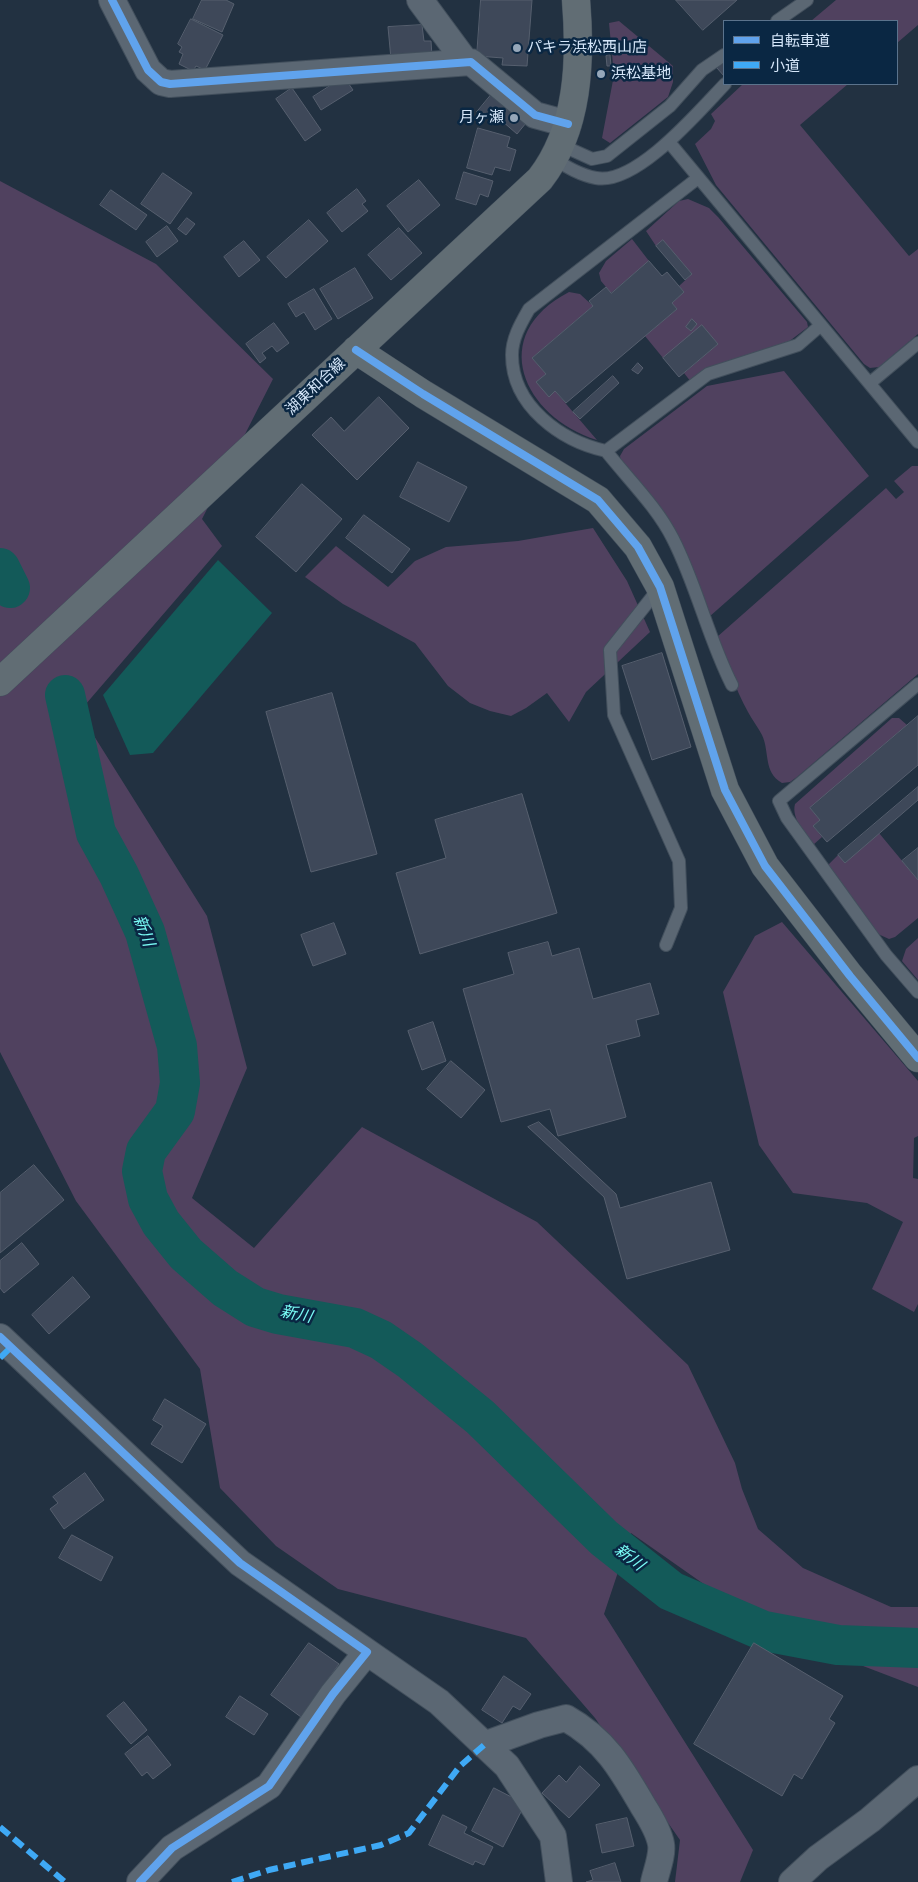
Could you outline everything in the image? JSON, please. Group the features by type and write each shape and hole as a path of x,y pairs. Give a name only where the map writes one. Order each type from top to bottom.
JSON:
{"street":[{"path":"112,0 148,70 161,82 170,84 465,61 477,65 535,115 561,143"},
{"path":"420,0 465,61"},
{"name":"湖東和合線","path":"0,682 540,179 561,143 573,101 578,50 576,0"},
{"path":"356,350 423,394 598,500 638,547 660,587 725,790 765,866 850,976 918,1058"},
{"path":"0,1337 240,1563 439,1702 507,1766 553,1836 559,1882"},
{"path":"140,1882 172,1848 269,1786 333,1694 366,1652"},
{"path":"484,1745 566,1718 585,1729 612,1756 650,1819 662,1845 654,1882"},
{"path":"792,1882 818,1858 870,1820 918,1779"}],"lane":[{"path":"778,20 798,3"},
{"path":"785,20 798,3"},
{"path":"561,143 592,158 607,156 670,106 702,70 723,57"},
{"path":"561,143 575,171 597,178 617,177 669,142 724,85"},
{"path":"669,142 918,442"},
{"path":"698,178 529,309 517,330 512,354 515,381 528,402 544,421 568,437 591,448 606,451 658,514 673,539 717,656 732,685"},
{"path":"606,451 708,374 798,345 821,325"},
{"path":"870,383 918,343"},
{"path":"660,587 610,650 614,715 679,861 681,908 666,945"},
{"path":"918,684 780,801 787,818 886,955 918,992"}],"shaded area":[{"path":"836,0 918,0 918,25 898,42 898,20 812,20"},
{"path":"619,21 673,66 673,82 668,97 610,143 602,138 614,75 609,23"},
{"path":"742,85 847,85 800,125 909,256 918,249 918,334 879,367 870,368 864,364 716,185 695,144 711,129 715,121 711,114"},
{"path":"0,181 156,264 273,379 202,519 222,546 79,712 207,916 247,1068 192,1198 254,1248 362,1127 537,1222 688,1365 735,1463 742,1489 758,1529 803,1568 891,1607 918,1607 918,1687 850,1661 708,1587 631,1533 604,1614 753,1850 740,1882 675,1882 680,1840 595,1718 526,1638 338,1589 276,1546 220,1488 200,1369 76,1201 0,1052"},
{"path":"688,199 709,208 718,217 807,322 808,327 779,349 691,382 684,373 718,344 702,326 663,358 645,336 677,309 672,303 684,292 679,286 692,274 663,241 656,246 646,231 679,201"},
{"path":"632,239 649,261 611,293 601,281 599,273 606,261"},
{"path":"569,292 580,294 593,306 532,358 546,374 537,382 555,391 597,440 571,429 550,413 534,394 524,374 522,352 528,330 543,310"},
{"path":"784,371 869,476 709,617 680,542 621,462 620,456 624,449 707,386"},
{"path":"912,466 918,466 918,674 797,777 790,782 782,783 776,778 769,767 762,735 739,694 717,637 886,488 896,499 904,492 894,481"},
{"path":"593,528 627,581 650,632 586,692 569,722 547,693 511,716 490,711 470,703 448,686 415,643 343,604 305,577 336,546 388,587 415,561 446,547 518,541"},
{"path":"218,560 272,613 153,753 130,755 103,695"},
{"path":"892,718 899,718 907,725 810,808 820,820 813,826 822,837 813,845 797,820 794,810 795,804"},
{"path":"879,833 918,880 918,918 895,937 889,939 878,934 828,865 838,855 845,862"},
{"path":"782,922 918,1081 918,1136 914,1138 913,1178 918,1179 918,1304 914,1312 872,1289 903,1222 867,1203 793,1193 759,1145 723,992 755,936"},
{"path":"918,938 918,980 902,961 906,949"}],"building":[{"path":"202,0 226,0 234,4 222,32 193,19"},
{"path":"481,0 532,0 527,66 502,65 503,58 477,56"},
{"path":"676,0 737,0 703,30"},
{"path":"191,19 223,35 205,70 196,66 193,71 179,64 183,54 179,52 182,47 178,44"},
{"path":"422,25 424,41 431,41 432,56 391,59 388,27"},
{"path":"610,55 611,66 607,66 606,56"},
{"path":"723,61 723,75 717,68"},
{"path":"344,77 353,90 321,110 313,97"},
{"path":"292,88 321,130 305,141 276,99"},
{"path":"496,89 526,123 517,134 502,121 498,125 488,115 485,118 477,112"},
{"path":"478,128 510,137 507,147 516,150 510,171 495,167 492,175 467,168"},
{"path":"464,172 493,181 488,197 480,194 476,205 456,199"},
{"path":"163,173 192,193 170,224 141,204"},
{"path":"419,180 440,205 408,232 387,206"},
{"path":"357,189 366,201 362,204 368,211 342,232 327,213"},
{"path":"111,190 147,215 136,230 100,205"},
{"path":"187,218 195,224 186,235 178,229"},
{"path":"309,220 328,241 286,278 267,257"},
{"path":"167,226 178,241 157,257 146,242"},
{"path":"399,228 422,253 391,280 368,255"},
{"path":"663,240 692,274 685,280 656,246"},
{"path":"244,241 260,260 239,277 224,257"},
{"path":"649,261 662,276 667,272 684,292 672,303 677,309 566,403 555,391 549,397 536,382 546,374 532,358 593,306 589,301 606,287 611,293"},
{"path":"355,268 373,298 338,319 320,289"},
{"path":"314,289 332,319 315,330 304,312 296,317 288,304"},
{"path":"692,319 697,324 691,331 686,327"},
{"path":"274,323 289,343 277,352 272,346 262,353 266,358 260,363 246,344"},
{"path":"702,325 718,344 679,377 663,358"},
{"path":"638,363 643,368 638,374 632,370"},
{"path":"613,376 619,383 580,419 573,412"},
{"path":"379,397 409,428 357,480 312,435 331,417 344,431"},
{"path":"418,462 467,487 449,522 400,497"},
{"path":"302,484 342,519 296,572 256,537"},
{"path":"364,515 410,549 392,573 346,538"},
{"path":"662,653 691,747 652,760 622,666"},
{"path":"332,693 377,854 311,872 266,712"},
{"path":"918,716 918,765 827,842 813,826 820,820 810,808"},
{"path":"918,787 918,800 845,863 838,855"},
{"path":"522,794 557,913 420,954 396,873 446,858 435,820"},
{"path":"918,848 918,880 902,861"},
{"path":"334,923 346,954 313,966 301,935"},
{"path":"548,942 552,956 579,948 593,999 650,983 659,1014 636,1020 640,1036 606,1045 626,1117 558,1136 550,1109 501,1122 463,989 514,974 508,953"},
{"path":"433,1022 446,1061 422,1070 408,1031"},
{"path":"451,1061 485,1090 461,1118 427,1089"},
{"path":"539,1122 616,1194 620,1208 711,1182 730,1250 627,1279 604,1197 528,1127"},
{"path":"34,1165 64,1200 0,1253 0,1193"},
{"path":"22,1243 39,1264 4,1293 0,1288 0,1261"},
{"path":"73,1277 90,1297 49,1334 32,1315"},
{"path":"165,1399 206,1424 182,1463 151,1444 163,1426 153,1420"},
{"path":"85,1473 104,1500 64,1529 50,1509 58,1503 53,1497"},
{"path":"72,1535 113,1557 101,1581 59,1558"},
{"path":"309,1643 339,1664 301,1717 271,1695"},
{"path":"754,1643 843,1696 829,1719 835,1723 802,1779 794,1774 782,1796 694,1744"},
{"path":"504,1676 531,1694 520,1710 513,1706 502,1723 482,1710"},
{"path":"240,1696 268,1714 254,1735 226,1717"},
{"path":"124,1702 147,1730 131,1744 107,1716"},
{"path":"148,1736 171,1765 153,1779 147,1772 142,1776 125,1754"},
{"path":"580,1766 600,1785 569,1818 542,1793 559,1775 566,1782"},
{"path":"494,1788 525,1804 503,1847 472,1831"},
{"path":"443,1815 467,1827 464,1833 493,1847 484,1865 475,1861 473,1865 429,1845"},
{"path":"627,1818 634,1846 602,1853 596,1825"},
{"path":"615,1863 621,1882 586,1882 593,1880 590,1871"}],"waterway":[{"name":"新川","path":"0,568 10,588"},
{"name":"新川","path":"65,695 96,833 119,875 145,932 177,1046 180,1083 175,1111 146,1151 142,1171 148,1199 161,1223 186,1254 225,1288 255,1307 278,1314 355,1328 381,1340 410,1360 480,1417 604,1538 671,1591 764,1631 838,1645 918,1648"}],"marked path":[{"path":"0,1358 11,1347"},
{"path":"232,1882 269,1870 381,1845 409,1833 460,1766 484,1745"},
{"path":"0,1827 65,1882"}],"cycle path":[{"path":"112,0 148,70 161,82 170,84 471,62 535,115 568,124"},
{"path":"356,350 423,394 598,500 638,547 660,587 725,790 765,866 850,976 918,1058"},
{"path":"0,1337 240,1563 367,1652 333,1694 269,1786 172,1848 140,1882"}],"place":[{"name":"パキラ浜松西山店","path":"517,48"},
{"name":"浜松基地","path":"601,74"},
{"name":"月ヶ瀬","path":"514,118"}]}
